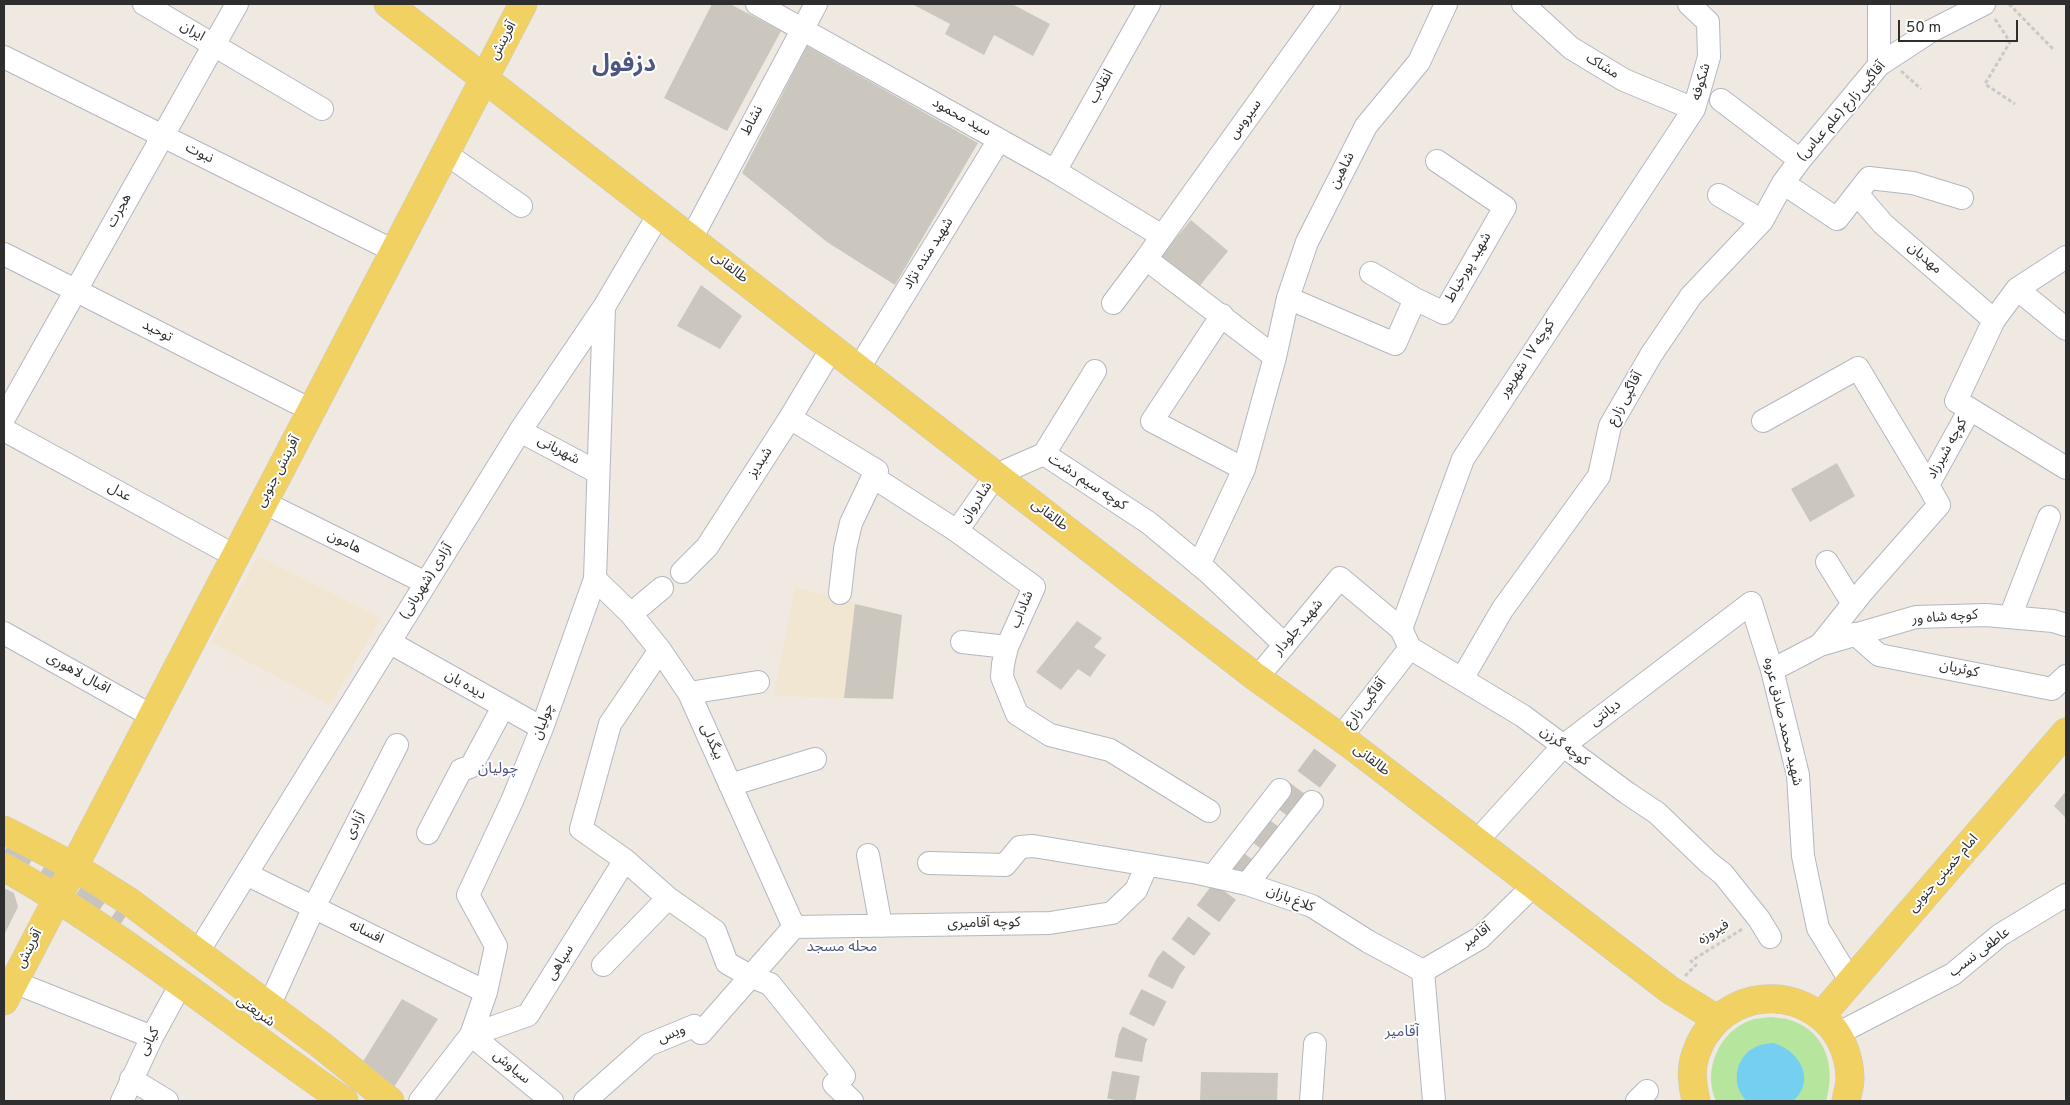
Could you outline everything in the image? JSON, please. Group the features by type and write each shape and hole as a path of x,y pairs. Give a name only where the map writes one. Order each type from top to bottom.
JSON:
{"main road":[{"name":"طالقانی","path":"388,4 1258,678 1525,894 1711,1026"},
{"name":"آفرینش","path":"484,77 523,4"},
{"name":"آفرینش جنوبی","path":"73,866 484,77"},
{"name":"امام خمینی جنوبی","path":"1829,1025 1851,982 2066,732"},
{"name":"طالقانی","path":"1337,742 1476,842 1670,990 1711,1026"},
{"path":"6,831 73,866 181,984 344,1101"},
{"path":"4,861 10,857 15,849 14,840 6,831"},
{"name":"آفرینش","path":"9,992 73,866"},
{"path":"4,867 57,897 121,918 198,952 390,1101"},
{"name":"شریعتی","path":"121,918 310,1062 353,1101"},
{"name":"شریعتی","path":"121,918 315,1056 390,1101"},
{"path":"1696,1101 1692,1084 1694,1058 1711,1026 1736,1006 1757,999 1780,998 1802,1004 1829,1025 1847,1056 1850,1079 1846,1101"}],"street":[{"name":"ایران","path":"144,4 322,109"},
{"name":"هجرت","path":"4,418 237,4"},
{"name":"سید محمود","path":"756,4 802,28 1054,171 1162,236"},
{"name":"نشاط","path":"691,239 816,4"},
{"name":"انقلاب","path":"1054,171 1149,4"},
{"name":"سیروس","path":"1113,303 1329,4"},
{"name":"شاهین","path":"1199,565 1244,469 1275,357 1288,298 1307,242 1366,126 1419,62 1446,4"},
{"name":"مشاک","path":"1524,4 1570,48 1624,80 1694,108"},
{"name":"شکوفه","path":"1689,4 1708,22 1709,57 1694,108"},
{"path":"1878,4 1884,62"},
{"name":"آقاگپی زارع (علم عباس)","path":"1783,183 1800,160 1884,62 1930,31 1984,4"},
{"name":"نبوت","path":"4,56 394,251"},
{"path":"1721,100 1800,160"},
{"name":"کوچه ۱۷ شهریور","path":"1406,639 1463,459 1694,108"},
{"name":"شهید منده نژاد","path":"859,368 999,140"},
{"path":"445,153 521,206"},
{"name":"شهید پورخیاط","path":"1415,299 1444,313 1505,207 1437,161"},
{"path":"1783,183 1837,219 1869,178 1913,183 1962,198"},
{"name":"آقاگپی زارع","path":"1462,679 1502,610 1599,476 1610,426 1650,355 1691,296 1762,221 1783,183"},
{"name":"مهدیان","path":"1858,194 1883,224 1994,320"},
{"path":"1718,195 1762,221"},
{"name":"آزادی (شهربانی)","path":"198,952 520,431 604,307 659,214"},
{"name":"توحید","path":"4,254 311,410"},
{"name":"کوچه شیرزاد","path":"1820,645 1939,505 1928,485 1970,409 1956,401 1994,320 2017,289 2066,256"},
{"path":"1146,259 1275,357"},
{"path":"1288,298 1395,344 1415,299 1371,273"},
{"path":"2017,289 2066,330"},
{"name":"چولیان","path":"420,1101 471,1035 486,992 496,946 468,895 512,801 542,728 595,579 597,472 604,307"},
{"path":"1222,316 1152,421 1244,469"},
{"name":"شبدیز","path":"682,572 707,547 790,418 832,348"},
{"path":"1762,421 1858,368 1928,485"},
{"path":"1044,454 1095,371"},
{"path":"1970,409 2066,468"},
{"name":"شاداب","path":"790,418 877,471 873,477 957,530 1034,587 1004,656 1002,677 1017,714 1050,735 1110,750 1209,811"},
{"name":"عدل","path":"4,430 235,556"},
{"name":"شهربانی","path":"520,431 597,472"},
{"name":"کوچه سیم دشت","path":"996,474 1044,454 1149,523 1199,565 1285,645"},
{"name":"شادروان","path":"957,530 996,474"},
{"path":"840,592 845,549 852,523 873,477"},
{"name":"هامون","path":"263,502 426,583"},
{"path":"2010,617 2049,517"},
{"path":"1827,562 1853,604"},
{"name":"کوچه گرزن","path":"1340,578 1406,639 1462,679 1523,716 1657,813 1722,874 1764,928"},
{"name":"شهید جلودار","path":"1258,678 1340,578"},
{"name":"بیگدلی","path":"595,579 631,614 660,650 688,693 794,927"},
{"path":"631,614 662,588"},
{"name":"شهید محمد صادق عروه","path":"1752,603 1772,670 1798,775 1803,856 1818,928 1851,982"},
{"name":"دیانتی","path":"1476,842 1564,746 1752,603"},
{"name":"کوچه شاه ور","path":"1772,670 1820,645 1916,618 1986,615 2053,621 2066,625"},
{"name":"اقبال لاهوری","path":"4,633 152,716"},
{"name":"کوثریان","path":"1855,634 1879,655 2052,689 2066,676"},
{"name":"آقاگپی زارع","path":"1337,742 1406,639"},
{"name":"دیده بان","path":"389,642 542,728"},
{"path":"962,642 1007,648"},
{"path":"660,650 610,724 581,829 625,860 668,898 715,931 727,963 752,977 770,984 844,1076 834,1084 852,1101"},
{"path":"688,693 758,682"},
{"path":"428,833 461,770 470,767 474,763 503,707"},
{"name":"آزادی","path":"268,1006 314,908 397,745"},
{"path":"730,785 815,759"},
{"path":"1213,876 1280,790"},
{"name":"کلاغ بازان","path":"1312,802 1247,884 1312,906 1369,942 1423,971"},
{"path":"929,863 1005,865 1020,847 1033,846 1213,876 1247,884"},
{"path":"868,855 881,926"},
{"name":"سپاهی","path":"471,1035 528,1015 625,860"},
{"name":"کوچه آقامیری","path":"794,927 1050,923 1112,913 1136,890 1147,865"},
{"name":"افسانه","path":"246,874 486,992"},
{"name":"آقامیر","path":"1423,971 1480,938 1525,894"},
{"name":"عاطفی نسب","path":"1829,1025 1953,974 2000,935 2066,895"},
{"path":"603,965 668,898"},
{"path":"752,977 794,927"},
{"path":"1423,971 1434,1101"},
{"name":"ویس","path":"585,1101 648,1044 694,1026 702,1034 752,977"},
{"name":"کیانی","path":"122,1101 152,1037 181,984"},
{"path":"9,992 152,1037"},
{"name":"سیاوش","path":"471,1035 552,1101"},
{"path":"1311,1101 1315,1044"},
{"path":"131,1079 167,1101"}],"path":[{"path":"1984,4 2010,42 1985,84 2016,104"},
{"path":"2009,4 2054,50"},
{"path":"1884,62 1921,89"},
{"name":"فیروزه","path":"1670,990 1696,965 1691,961 1764,928"}],"shaded area":[{"path":"258,556 381,618 330,705 211,642"},
{"path":"795,587 902,615 893,699 774,696"}],"green space":[{"path":"1771,1017 1788,1019 1803,1026 1813,1033 1820,1042 1829,1064 1829,1089 1826,1101 1716,1101 1712,1089 1712,1065 1722,1043 1740,1025 1753,1019"}],"water":[{"path":"1773,1043 1790,1052 1802,1067 1804,1084 1800,1093 1793,1101 1747,1101 1742,1095 1737,1081 1739,1065 1747,1053 1754,1048"}],"building":[{"path":"712,4 730,4 781,31 727,131 664,98"},
{"path":"912,4 1012,4 1050,24 1033,56 994,35 984,55 945,34 950,24"},
{"path":"807,46 978,143 895,285 827,242 742,173"},
{"path":"1191,220 1228,251 1198,288 1160,257"},
{"path":"701,285 742,316 720,349 677,326"},
{"path":"1837,463 1855,496 1810,522 1791,489"},
{"path":"855,604 902,615 893,699 844,698"},
{"path":"1077,621 1102,638 1094,647 1106,655 1090,677 1078,669 1061,690 1036,672"},
{"path":"2066,791 2066,818 2054,806"},
{"path":"4,888 14,893 18,907 4,935"},
{"path":"402,999 438,1019 394,1087 362,1063"},
{"path":"1201,1072 1278,1073 1277,1101 1200,1101"}],"tunnel":[{"path":"1121,1101 1132,1039 1168,967 1333,747"},
{"path":"4,852 85,899"},
{"path":"82,886 126,916"}],"district":[{"name":"دزفول","path":"624,66"},
{"name":"چولیان","path":"498,770"},
{"name":"محله مسجد","path":"842,948"},
{"name":"آقامیر","path":"1402,1033"}]}
